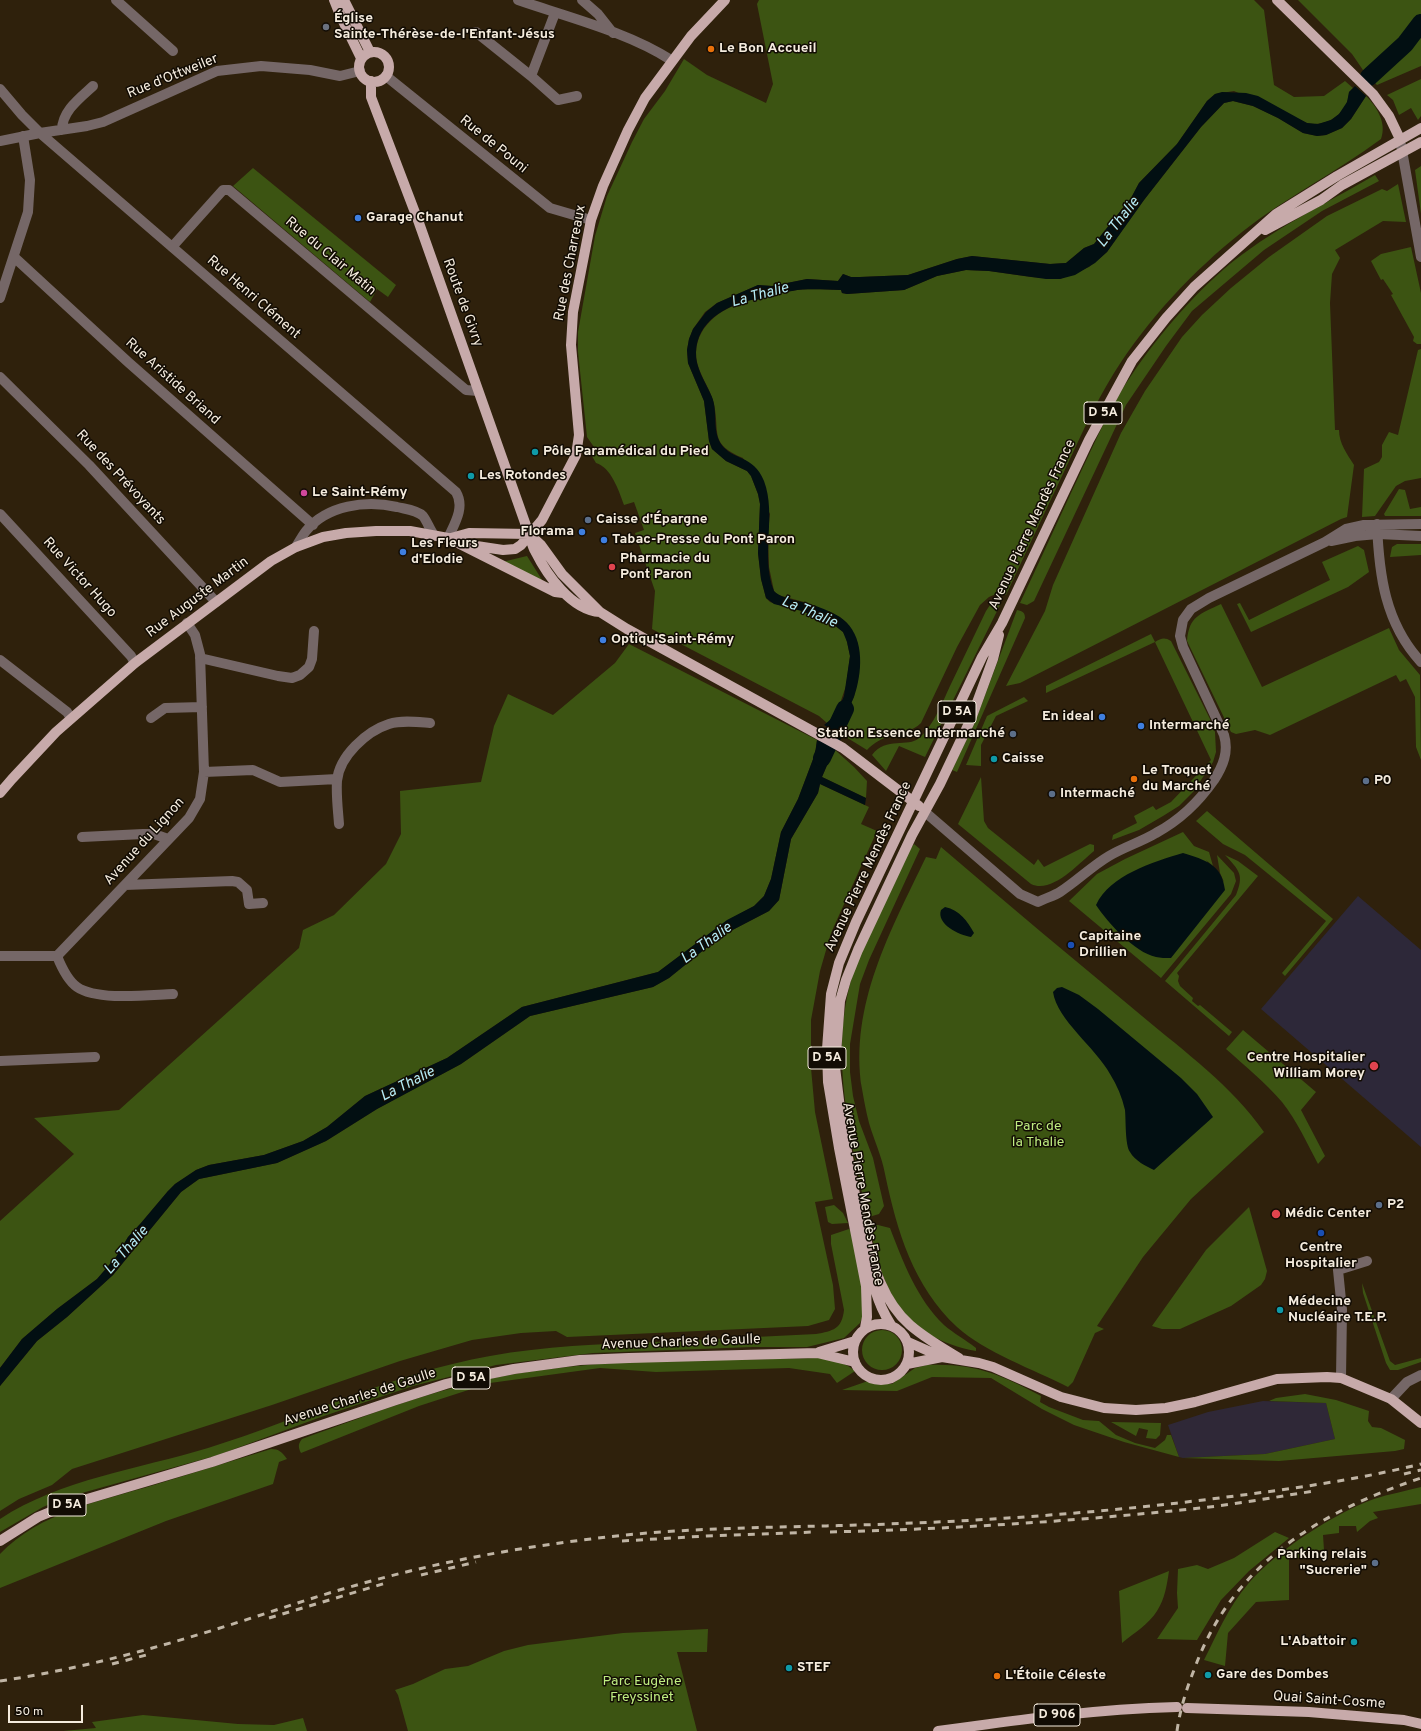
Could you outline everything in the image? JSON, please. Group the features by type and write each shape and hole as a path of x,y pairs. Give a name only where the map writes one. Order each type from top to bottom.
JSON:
{"main road":[{"path":"334,0 340,15 366,55"},
{"path":"344,0 366,55"},
{"name":"Rue des Charreaux","path":"453,540 504,550 515,549 521,545 542,520 576,455 580,436 571,345 573,312 591,220 603,186 628,130 646,98 672,60 691,36 726,0"},
{"path":"1277,0 1373,94 1389,116 1400,139"},
{"path":"378,52 386,57 389,67 386,76 379,81 371,81 355,73 366,55 378,52"},
{"name":"Route de Givry","path":"371,81 371,98 418,223 530,534 534,550 563,593"},
{"name":"Avenue Pierre Mendès France","path":"865,1328 867,1317 866,1286 839,1148 828,1082 827,1049 831,994 839,963 848,940 902,823 914,802 982,657 1002,623 1089,440 1132,361 1166,318 1194,287 1276,214 1337,176 1421,128"},
{"name":"Avenue Pierre Mendès France","path":"1253,236 1321,200 1342,185 1421,142"},
{"path":"296,547 323,537 346,533 403,531 434,535 453,540 555,592 563,593 588,610 600,612"},
{"path":"453,540 469,533 530,534 541,545 562,574 600,612 627,629 784,714 843,748 925,812"},
{"name":"Rue Auguste Martin","path":"0,794 34,755 71,718 135,664 187,623 271,561 296,547"},
{"name":"Avenue Pierre Mendès France","path":"1002,623 993,659 971,719 912,835 858,950 846,980 840,1001 834,1067 842,1125 871,1278 884,1314 891,1325 904,1335 908,1342 942,1357 997,1368 1044,1390 1090,1405 1120,1409 1153,1409 1185,1405 1277,1379 1312,1377 1341,1378 1391,1399 1421,1423"},
{"path":"858,1210 875,1271 891,1302 900,1315 920,1333 962,1360"},
{"path":"891,1325 878,1324 865,1328 855,1341 853,1348 855,1362 863,1374 870,1378 879,1380 887,1380 895,1376 902,1371 907,1364 910,1353 908,1342"},
{"name":"Avenue Charles de Gaulle","path":"817,1353 855,1341"},
{"name":"Avenue Charles de Gaulle","path":"0,1541 38,1517 67,1505 212,1462 396,1400 472,1378 514,1369 580,1360 817,1353 855,1362"},
{"name":"Avenue Pierre Mendès France","path":"907,1364 942,1357"},
{"name":"Quai Saint-Cosme","path":"938,1731 1037,1717 1141,1708 1182,1707 1309,1712 1404,1720 1421,1724"}],"street":[{"path":"116,0 173,51"},
{"path":"518,0 613,33 656,51 672,60"},
{"path":"582,0 598,14 613,33"},
{"path":"531,76 555,13"},
{"path":"476,32 531,76 558,100 577,96"},
{"name":"Rue d'Ottweiler","path":"0,141 103,122 217,71 227,69 261,66 310,70 340,76 355,73"},
{"name":"Rue de Pouni","path":"386,76 550,208 591,220"},
{"path":"62,130 64,117 68,111 93,86"},
{"name":"Rue Henri Clément","path":"0,89 22,115 40,133 456,492 460,504 455,523 453,540"},
{"path":"0,298 28,212 30,180 23,136"},
{"path":"1400,139 1421,257"},
{"name":"Rue du Clair Matin","path":"172,247 223,190 229,190 466,390 478,391"},
{"name":"Rue Aristide Briand","path":"14,257 128,362 313,524"},
{"name":"Rue des Prévoyants","path":"0,377 89,465 216,602"},
{"name":"Rue Auguste Martin","path":"296,547 306,531 313,524 330,513 353,505 380,504 410,510 423,516 434,535"},
{"name":"Rue Victor Hugo","path":"0,514 131,656 135,664"},
{"path":"1377,529 1421,524"},
{"path":"925,812 1020,894 1038,902 1060,892 1110,855 1156,834 1184,816 1204,794 1218,773 1225,757 1227,744 1222,729 1181,641 1180,627 1186,614 1197,604 1325,542 1338,533 1354,527 1421,536"},
{"path":"1377,529 1380,574 1388,609 1406,644 1421,662"},
{"name":"Avenue du Lignon","path":"57,956 168,840 195,809 200,799 204,772 200,658 197,640 187,623"},
{"path":"200,658 292,678 300,675 310,667 314,631"},
{"path":"0,660 67,712 71,718"},
{"path":"151,718 165,708 202,706"},
{"path":"339,824 337,779 348,755 358,743 372,732 390,724 409,722 430,723"},
{"path":"204,772 253,770 280,782 337,779"},
{"path":"82,837 154,834 168,840"},
{"path":"125,885 232,881 238,882 247,890 249,904 263,903"},
{"path":"0,956 57,956 61,966 76,986 94,994 173,994"},
{"path":"0,1061 95,1057"},
{"path":"1341,1378 1342,1310 1338,1270 1367,1261"},
{"path":"1391,1399 1407,1382 1421,1375"}],"shaded area":[{"name":"Centre Hospitalier William Morey","path":"1358,896 1421,950 1421,1147 1261,1009"},
{"path":"1263,1401 1326,1403 1335,1439 1265,1454 1179,1457 1168,1425 1208,1412"}],"green space":[{"path":"759,0 1254,0 1264,10 1274,85 1294,97 1324,96 1345,81 1353,88 1349,92 1348,100 1341,112 1329,121 1314,124 1307,123 1234,91 1215,94 1207,101 1177,144 1139,183 1131,198 1094,244 1084,248 1066,263 1050,264 972,256 957,259 908,275 851,277 843,274 838,281 807,279 772,286 758,285 717,303 705,312 693,329 689,339 687,350 688,363 704,401 709,441 712,449 726,461 747,471 751,476 758,494 760,504 758,553 761,579 766,598 770,602 802,611 833,624 843,632 846,637 850,656 846,686 836,715 827,723 819,716 652,629 655,591 635,533 644,530 634,502 624,505 614,480 606,469 596,463 589,451 594,447 587,437 578,352 578,332 595,236 607,196 644,119 665,91 684,59 707,75 766,103 773,84 757,4"},
{"path":"1298,0 1421,0 1421,14 1405,36 1391,51 1365,73 1352,54"},
{"path":"1421,29 1421,66 1377,85 1373,81 1403,53"},
{"path":"1421,79 1421,116 1418,120 1411,108 1399,115 1393,100 1387,95"},
{"path":"1366,96 1374,105 1382,121 1383,133 1381,139 1347,163 1276,207 1224,247 1172,297 1127,353 1093,410 1006,595 996,594 989,597 980,605 957,647 921,723 911,730 882,739 867,750 841,734 854,696 858,678 858,644 847,623 840,617 804,602 778,595 774,591 769,567 768,532 770,514 743,458 732,453 720,442 712,397 698,366 696,353 698,342 701,333 707,325 722,311 741,303 798,290 841,290 842,293 847,294 904,290 937,276 966,270 1060,279 1089,267 1107,252 1144,200 1201,127 1224,103 1233,101 1253,106 1278,118 1303,133 1317,136 1326,135 1342,128 1351,119"},
{"path":"1421,166 1421,214 1415,170"},
{"path":"253,168 396,285 388,297 377,289 370,302 233,186"},
{"path":"1375,175 1379,181 1322,211 1264,250 1192,311 1126,405 1034,601 1027,605 1020,603 1085,463 1120,393 1142,360 1168,327 1209,283 1242,255 1279,230"},
{"path":"1398,184 1406,222 1383,221 1335,250 1340,258 1332,274 1330,303 1335,430 1339,430 1342,444 1354,465 1347,517 1020,683 1006,686 1045,611 1053,585 1121,433 1145,391 1182,337 1202,315 1231,288 1269,257 1327,216 1382,189 1387,191"},
{"path":"1411,247 1421,293 1421,344 1417,344 1413,341 1414,337 1391,295 1393,294 1383,279 1381,280 1371,261 1381,254"},
{"path":"1421,349 1421,478 1405,481 1396,486 1375,516 1362,517 1364,469 1379,462 1382,457 1382,445 1389,432 1398,435 1418,350"},
{"path":"1399,489 1405,490 1410,509 1421,507 1421,516 1385,516 1384,514"},
{"path":"1397,544 1421,544 1421,555 1390,557 1392,547"},
{"path":"1358,546 1364,550 1369,572 1348,587 1251,632 1237,604 1240,603 1249,620 1330,580 1322,562"},
{"path":"527,556 544,583 502,562"},
{"path":"994,603 1001,603 925,757 899,746 886,771 872,755 878,749 890,744 914,741 919,738 929,727 937,714 986,611 990,605"},
{"path":"1221,604 1262,687 1389,628 1399,650 1420,675 1421,760 1416,747 1415,697 1406,679 1400,682 1396,675 1270,735 1255,730 1236,734 1231,732 1187,641 1190,626 1193,621 1197,617"},
{"path":"1017,610 1023,612 1025,618 957,772 952,770 975,722"},
{"path":"1151,634 1155,642 1046,693 1046,686"},
{"path":"1163,638 1171,641 1210,719 1215,732 1216,752 1213,762 1193,792 1179,806 1139,830 1112,840 1113,835 1137,823 1134,816 1153,806 1156,810 1171,802 1211,760 1155,642"},
{"path":"629,644 817,740 815,754 798,799 781,832 771,879 764,896 754,906 727,921 658,972 522,1007 447,1058 365,1096 327,1127 303,1141 264,1155 209,1165 196,1170 175,1184 168,1191 128,1237 116,1257 97,1279 57,1309 22,1339 0,1368 0,1221 74,1154 34,1118 119,1110 299,948 303,930 334,915 386,864 401,834 400,791 481,782 494,726 508,694 553,715 615,663"},
{"path":"1024,697 1028,701 996,716 981,745 981,766 966,765 987,716"},
{"path":"834,749 867,781 866,798 822,777"},
{"path":"981,777 984,821 988,828 1034,865 1038,859 1044,867 1090,844 1094,845 1094,851 1073,870 1056,881 1047,885 1039,886 1031,884 958,824"},
{"path":"820,784 869,807 861,824 877,831 831,933 820,971 811,1020 811,1068 815,1112 833,1199 815,1202 833,1285 835,1309 829,1320 808,1326 567,1337 556,1331 521,1333 472,1340 400,1361 272,1405 72,1469 52,1485 19,1499 0,1511 0,1386 37,1341 67,1317 113,1275 181,1192 199,1179 277,1163 326,1141 377,1109 461,1064 530,1016 653,987 669,978 721,936 769,911 779,900 791,839 818,793"},
{"path":"1207,811 1333,919 1285,976 1282,973 1326,921 1245,855 1223,844 1196,821"},
{"path":"1183,832 1194,846 1209,852 1213,866 1206,860 1224,882 1220,873 1217,855 1234,873 1236,881 1231,894 1161,978 1069,901 1097,874"},
{"path":"914,844 920,849 869,960 860,984 850,1044 850,1072 853,1096 859,1121 873,1158 884,1206 879,1214 869,1217 859,1179 847,1115 843,1083 842,1051 844,1019 849,988 859,957"},
{"name":"Parc de la Thalie","path":"941,847 1207,1070 1251,1115 1264,1132 1191,1199 1143,1257 1097,1326 1104,1329 1095,1333 1073,1382 1068,1387 981,1345 957,1327 929,1294 918,1276 901,1237 882,1161 867,1115 862,1089 860,1058 862,1028 867,998 876,969 899,912 926,857 936,859"},
{"path":"1225,855 1238,861 1258,876 1177,973 1179,976 1178,981 1180,986 1193,998 1192,1001 1198,1006 1200,1005 1232,1032 1229,1036 1165,981 1236,895 1240,883 1239,874 1237,869"},
{"path":"1243,1030 1316,1092 1301,1110 1325,1156 1318,1164 1297,1124 1282,1102 1262,1081 1226,1049"},
{"path":"834,1205 843,1213 848,1223 832,1224 828,1222 825,1207"},
{"path":"1249,1207 1267,1271 1265,1279 1261,1285 1231,1306 1180,1329 1162,1329 1152,1326 1206,1250"},
{"path":"878,1225 890,1228 900,1254 918,1292 934,1315 944,1325 976,1348 976,1351 952,1345 931,1335 914,1323 901,1308 890,1291 875,1250 870,1226"},
{"path":"849,1229 852,1232 862,1280 863,1316 860,1323 844,1338 807,1347 753,1347 593,1353 496,1365 413,1386 321,1417 218,1455 64,1498 43,1507 0,1532 0,1519 24,1505 74,1484 208,1448 278,1424 382,1385 418,1373 454,1364 490,1356 552,1348 816,1334 827,1332 839,1325 844,1310 831,1244 831,1235"},
{"path":"1362,1283 1390,1361 1395,1365 1421,1358 1421,1362 1398,1370 1390,1370 1386,1363 1363,1293"},
{"path":"878,1330 886,1330 893,1333 899,1339 902,1350 899,1361 893,1367 886,1370 878,1370 871,1367 865,1361 862,1354 862,1346 865,1339 871,1333"},
{"path":"820,1358 843,1364 855,1371 837,1383 830,1374 789,1368 656,1372 600,1368 490,1383 419,1406 301,1453 299,1447 302,1439 437,1392 493,1378 521,1373 596,1364 633,1362"},
{"path":"927,1365 973,1368 999,1376 1041,1396 1040,1402 1049,1407 1083,1420 1099,1421 1116,1435 1135,1443 1155,1448 1165,1440 1167,1435 1171,1435 1179,1457 1124,1442 1074,1425 1042,1409 991,1378 932,1377 897,1391 842,1390 868,1381 877,1384 892,1384 915,1368"},
{"path":"1305,1394 1336,1400 1369,1411 1368,1421 1372,1427 1381,1428 1405,1440 1404,1449 1279,1461 1183,1458 1265,1454 1335,1439 1326,1403 1269,1401 1276,1398"},
{"path":"1111,1422 1161,1423 1160,1435 1156,1439 1146,1438 1148,1430 1139,1428 1136,1436"},
{"path":"271,1449 280,1451 287,1459 279,1462 273,1484 166,1521 0,1588 0,1554 33,1528 52,1518 93,1503"},
{"path":"1421,1487 1421,1504 1373,1512 1378,1518 1370,1521 1357,1532 1356,1526 1339,1526 1339,1533 1323,1535 1324,1550 1300,1551 1300,1558 1289,1557 1289,1600 1256,1602 1228,1633 1225,1666 1204,1660 1224,1620 1241,1593 1260,1571 1289,1547 1323,1524 1358,1506 1380,1497"},
{"path":"1275,1532 1289,1538 1249,1571 1221,1600 1197,1640 1157,1639 1178,1608 1178,1569 1197,1565 1208,1569 1234,1558"},
{"path":"1169,1571 1164,1596 1154,1616 1122,1643 1119,1591"},
{"name":"Parc Eugène Freyssinet","path":"708,1629 707,1652 677,1652 697,1731 408,1731 398,1695 395,1690 413,1684 445,1669 468,1666 504,1651 528,1645 623,1633"},
{"path":"143,1715 238,1724 274,1725 303,1718 307,1731 63,1731 96,1728 92,1722"}],"water":[{"path":"1355,86 1366,96 1351,119 1342,128 1326,135 1317,136 1303,133 1278,118 1253,106 1233,101 1224,103 1201,127 1144,200 1107,252 1095,263 1075,275 1060,279 1046,279 989,271 966,270 937,276 904,290 847,294 842,293 841,290 798,290 784,292 732,306 722,311 707,324 701,332 698,341 696,352 697,364 714,403 718,439 721,444 731,453 754,466 764,481 768,494 769,508 768,564 774,591 782,596 816,606 836,614 852,629 859,648 860,668 857,688 845,717 841,734 824,725 836,715 844,696 850,656 847,642 843,632 833,624 802,611 774,604 766,598 761,579 758,553 760,504 758,494 751,476 747,471 726,461 712,449 709,441 704,401 688,363 687,350 689,339 693,329 706,312 717,303 758,285 772,286 807,279 838,281 843,274 851,277 908,275 957,259 972,256 1050,264 1066,263 1084,248 1094,244 1131,198 1139,183 1177,144 1207,101 1215,94 1222,92 1246,93 1258,96 1307,123 1318,124 1331,120 1339,114 1347,102 1349,92"},
{"path":"817,740 834,749 822,777 866,798 865,805 820,784 818,793 791,839 779,900 769,911 721,936 669,978 653,987 530,1016 461,1064 377,1109 326,1141 277,1163 199,1179 181,1192 113,1275 67,1317 37,1341 0,1386 0,1368 22,1339 57,1309 97,1279 116,1257 128,1237 168,1191 175,1184 196,1170 209,1165 264,1155 303,1141 327,1127 365,1096 447,1058 522,1007 658,972 727,920 754,906 764,896 771,879 781,832 798,799 815,754"},
{"path":"1183,853 1211,864 1220,874 1225,890 1171,958 1156,957 1139,949 1122,936 1107,920 1096,905 1111,885 1122,878 1146,865"},
{"path":"945,907 959,913 966,920 974,933 971,937 955,931 945,924 940,915 941,910"},
{"path":"1062,987 1079,995 1098,1009 1181,1078 1197,1094 1213,1117 1154,1170 1138,1161 1128,1149 1126,1139 1125,1110 1119,1091 1104,1064 1062,1013 1053,992 1057,988"}],"waterway":[{"name":"La Thalie","path":"1369,77 1405,44 1421,23"},
{"name":"La Thalie","path":"822,758 845,709"}],"railway":[{"path":"0,1681 91,1664 121,1656 210,1631 330,1593 404,1572 528,1548 591,1539 665,1532 931,1522 1105,1510 1259,1493 1352,1479 1421,1464"},
{"path":"1404,1474 1421,1470"},
{"path":"1177,1731 1188,1685 1210,1633 1231,1600 1256,1572 1284,1547 1314,1526 1348,1507 1421,1478"},
{"path":"830,1532 962,1527 1093,1518 1248,1502 1314,1491"},
{"path":"622,1541 814,1532"},
{"path":"421,1575 476,1562"},
{"path":"269,1618 386,1583"},
{"path":"112,1664 150,1654"}],"place":[{"name":"Église Sainte-Thérèse-de-l'Enfant-Jésus","path":"326,27"},
{"name":"Le Bon Accueil","path":"711,49"},
{"name":"Garage Chanut","path":"358,218"},
{"name":"Pôle Paramédical du Pied","path":"535,452"},
{"name":"Les Rotondes","path":"471,476"},
{"name":"Le Saint-Rémy","path":"304,493"},
{"name":"Caisse d'Épargne","path":"588,520"},
{"name":"Florama","path":"582,532"},
{"name":"Tabac-Presse du Pont Paron","path":"604,540"},
{"name":"Les Fleurs d'Elodie","path":"403,552"},
{"name":"Pharmacie du Pont Paron","path":"612,567"},
{"name":"Optiqu'Saint-Rémy","path":"603,640"},
{"name":"En ideal","path":"1102,717"},
{"name":"Intermarché","path":"1141,726"},
{"name":"Station Essence Intermarché","path":"1013,734"},
{"name":"Caisse","path":"994,759"},
{"name":"Le Troquet du Marché","path":"1134,779"},
{"name":"P0","path":"1366,781"},
{"name":"Intermaché","path":"1052,794"},
{"name":"Capitaine Drillien","path":"1071,945"},
{"name":"Centre Hospitalier William Morey","path":"1374,1066"},
{"name":"P2","path":"1379,1205"},
{"name":"Médic Center","path":"1276,1214"},
{"name":"Centre Hospitalier","path":"1321,1233"},
{"name":"Médecine Nucléaire T.E.P.","path":"1280,1310"},
{"name":"Parking relais \"Sucrerie\"","path":"1375,1563"},
{"name":"L'Abattoir","path":"1354,1642"},
{"name":"STEF","path":"789,1668"},
{"name":"Gare des Dombes","path":"1208,1675"},
{"name":"L'Étoile Céleste","path":"997,1676"}]}
